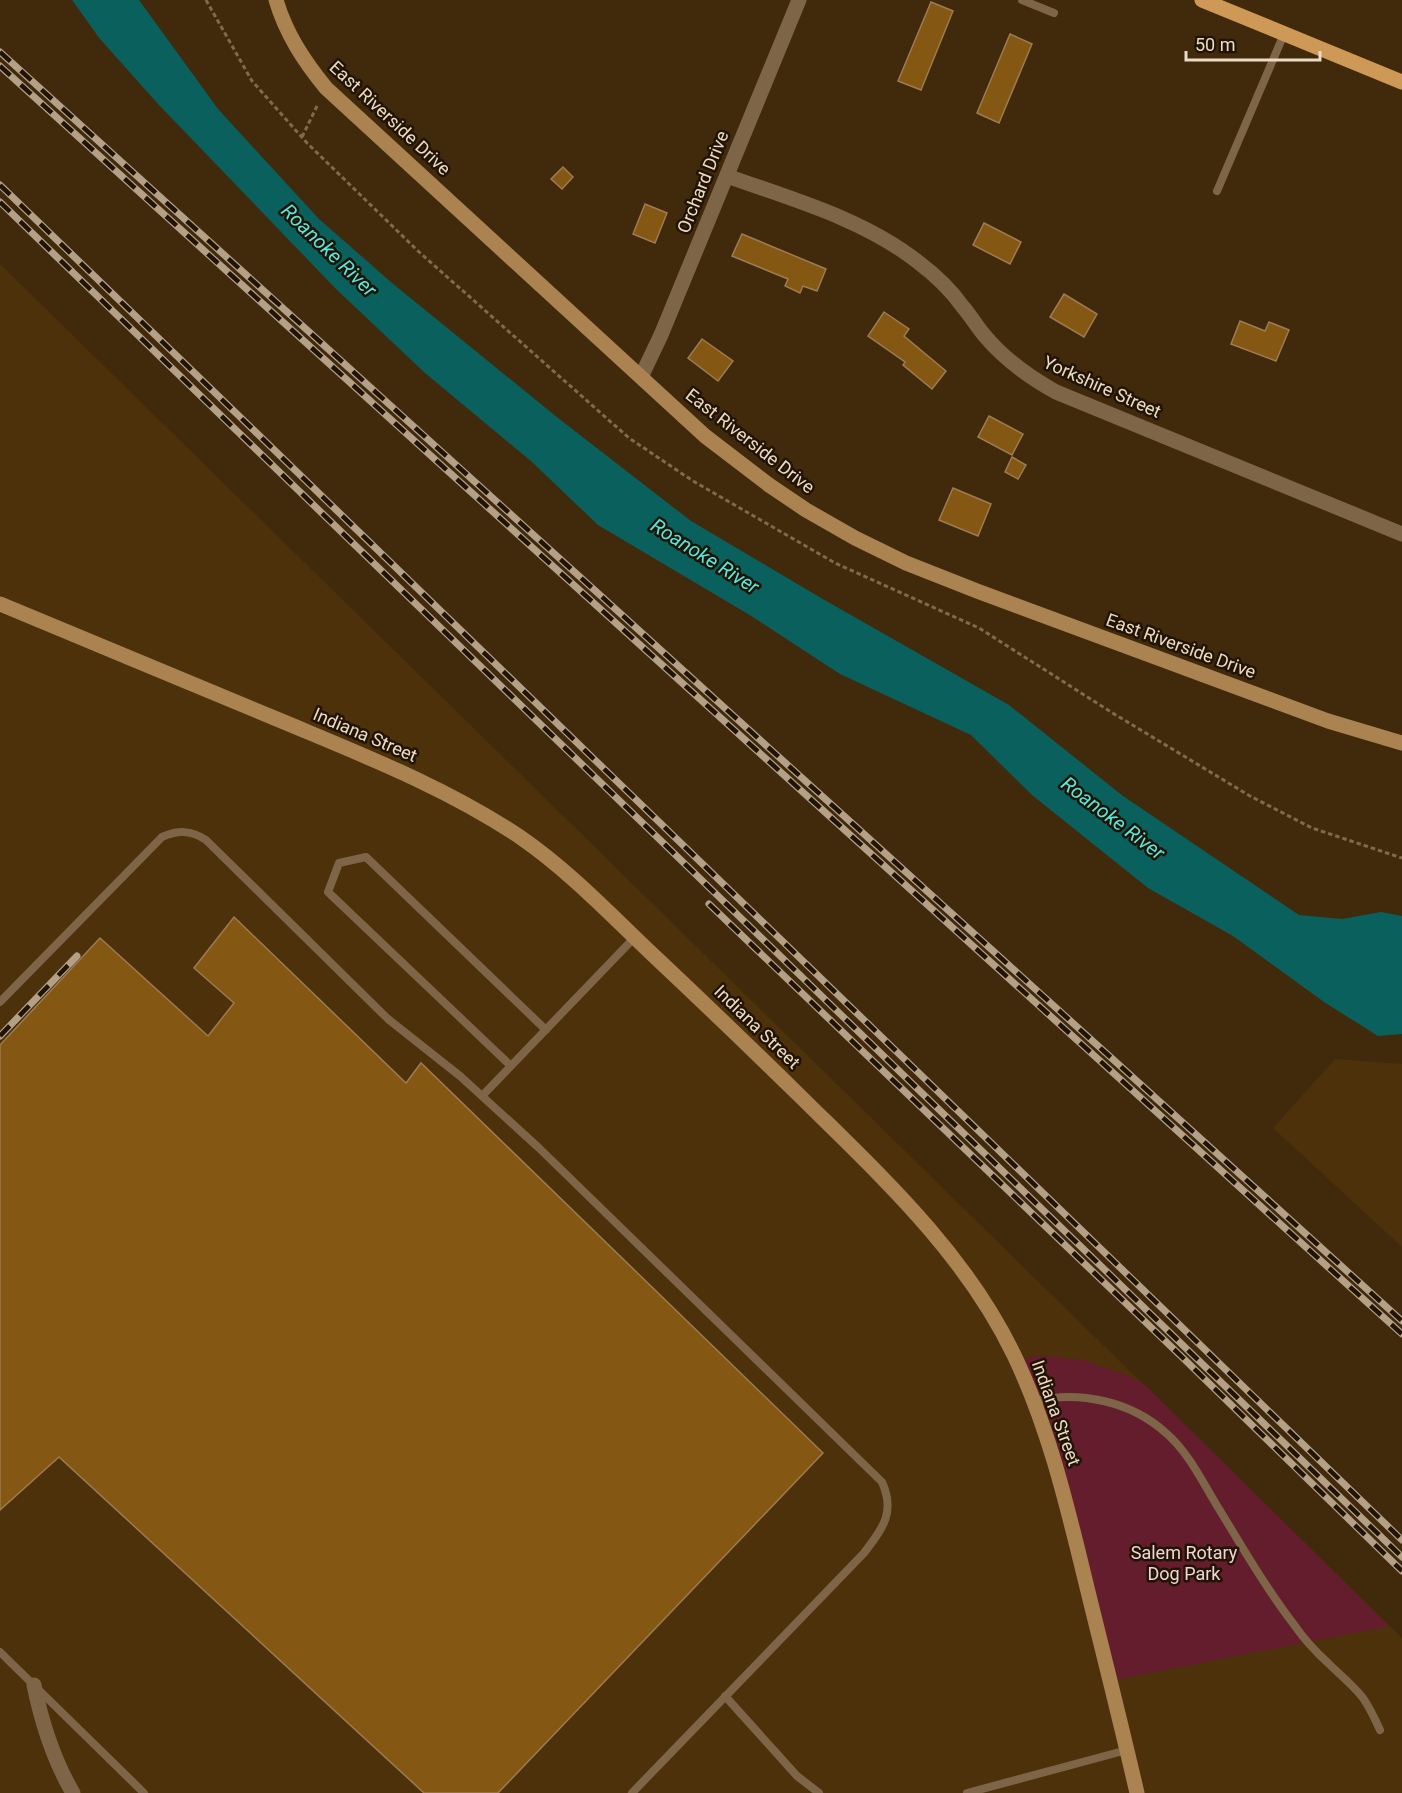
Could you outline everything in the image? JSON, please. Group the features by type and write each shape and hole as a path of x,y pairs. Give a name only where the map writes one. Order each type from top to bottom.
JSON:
{"main road":[{"path":"1202,0 1402,82"}],"street":[{"name":"East Riverside Drive","path":"276,0 280,16 294,44 326,88 705,436 806,510 906,563 977,591 1328,721 1402,743"},
{"name":"Orchard Drive","path":"641,377 661,335 799,0"},
{"name":"Yorkshire Street","path":"727,176 853,222 884,238 918,261 938,279 962,304 984,335 1005,358 1030,377 1056,392 1402,534"},
{"name":"Indiana Street","path":"0,604 366,756 478,810 565,872 867,1162 924,1221 960,1267 988,1309 1013,1353 1035,1401 1051,1446 1137,1793"},
{"path":"34,1685 51,1747 73,1793"}],"lane":[{"path":"1022,0 1054,13"},
{"path":"1217,191 1284,34"},
{"path":"0,1002 162,837 173,832 186,831 198,834 388,1019 460,1076 539,1148 882,1482 887,1492 889,1506 887,1517 880,1532 864,1553 632,1793"},
{"path":"510,1066 328,892 339,863 366,857 546,1030"},
{"path":"482,1096 635,937"},
{"path":"1035,1401 1073,1397 1097,1399 1130,1410 1167,1433 1186,1455 1270,1592 1296,1628 1362,1696 1380,1730"},
{"path":"0,1652 144,1793"},
{"path":"725,1696 797,1776 819,1793"},
{"path":"967,1793 1127,1750"}],"path":[{"path":"302,137 326,88"}],"shaded area":[{"path":"0,264 1402,1638 1402,1793 0,1793"},
{"path":"1335,1059 1402,1064 1402,1247 1273,1128"}],"green space":[{"name":"Salem Rotary Dog Park","path":"1036,1355 1083,1360 1127,1375 1145,1385 1389,1626 1110,1681 1083,1573 1017,1362"}],"water":[{"name":"Roanoke River","path":"72,0 139,0 218,109 319,219 392,283 558,418 691,521 1009,705 1123,796 1299,915 1342,919 1381,912 1402,916 1402,1034 1378,1036 1324,1002 1233,936 1148,888 1032,795 971,735 840,674 753,617 598,525 532,462 425,373 336,289 159,105 100,39"}],"building":[{"path":"931,2 953,11 921,90 898,81"},
{"path":"1010,34 1032,44 999,123 977,113"},
{"path":"563,167 573,177 562,189 551,179"},
{"path":"645,204 667,213 655,243 633,234"},
{"path":"984,223 1021,242 1010,264 973,245"},
{"path":"742,234 826,269 817,291 803,286 800,293 785,286 788,279 732,256"},
{"path":"1064,294 1097,314 1084,337 1050,317"},
{"path":"884,312 909,329 904,336 946,371 932,389 903,365 905,362 868,336"},
{"path":"1240,321 1265,331 1269,322 1289,330 1276,361 1231,344"},
{"path":"702,339 733,361 718,381 688,358"},
{"path":"989,416 1023,434 1012,455 978,437"},
{"path":"1012,457 1026,465 1018,479 1005,472"},
{"path":"953,488 991,504 978,536 939,520"},
{"path":"234,917 406,1083 421,1063 823,1453 498,1793 424,1793 59,1457 0,1510 0,1045 100,938 208,1036 234,1003 194,968"}],"railway":[{"path":"0,52 1402,1321"},
{"path":"0,66 1402,1334"},
{"path":"0,185 1402,1540"},
{"path":"0,202 1402,1557"},
{"path":"709,904 1402,1571"},
{"path":"0,1036 77,956"}]}
